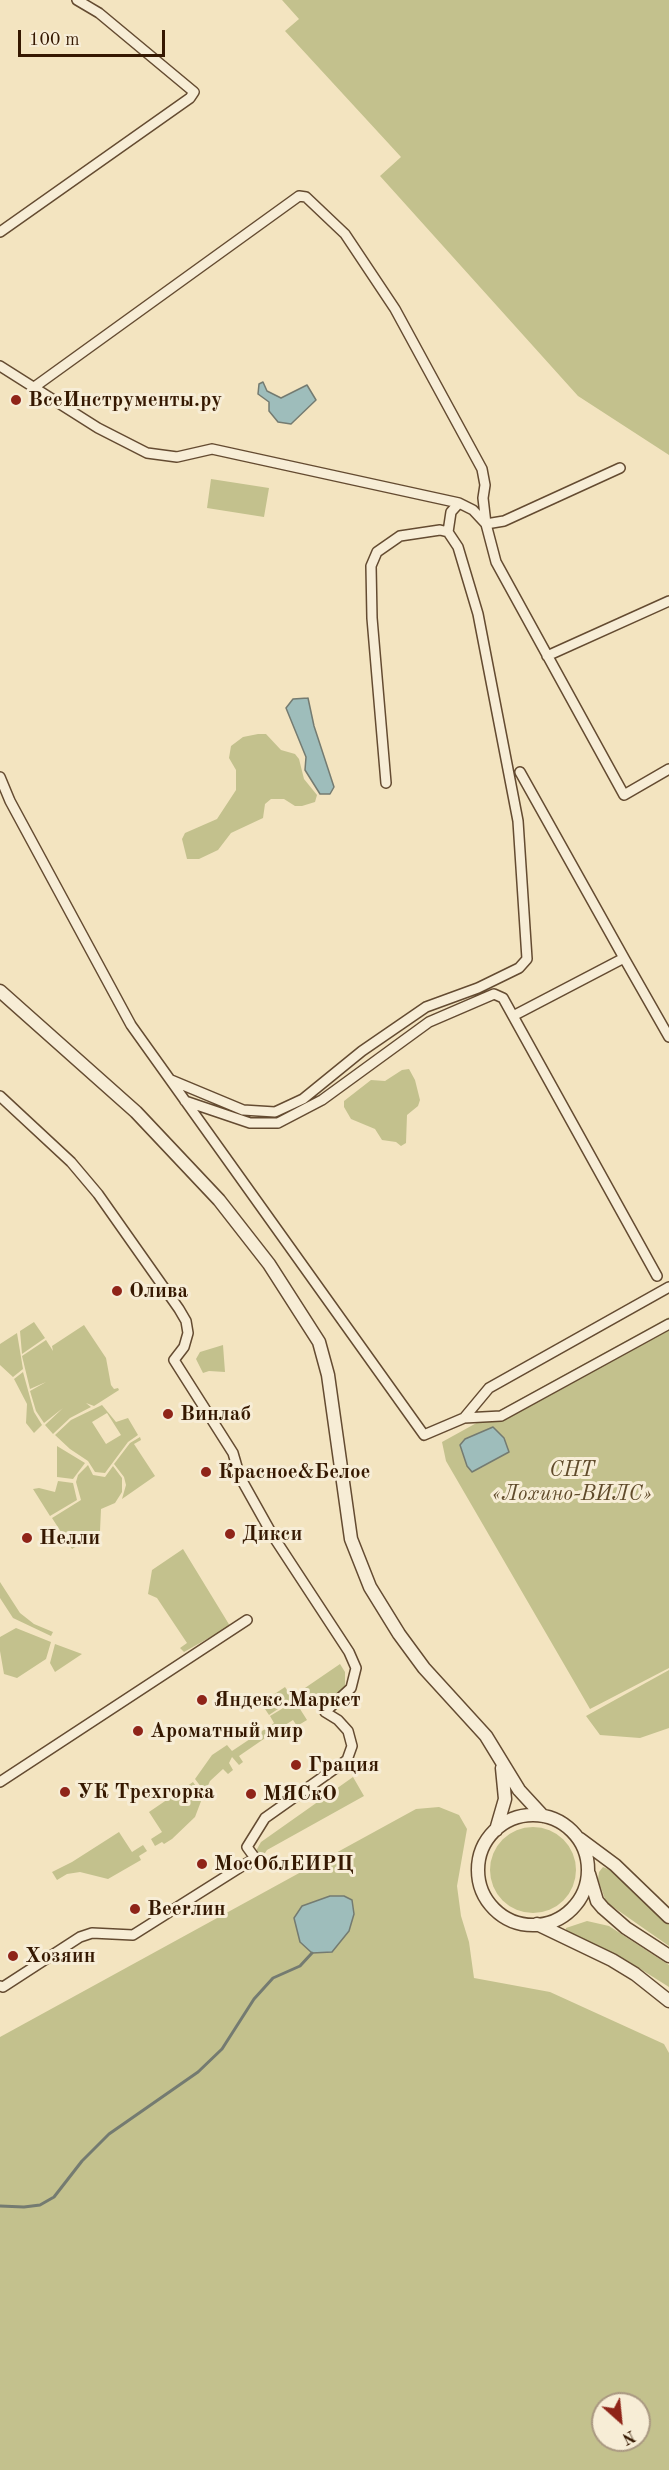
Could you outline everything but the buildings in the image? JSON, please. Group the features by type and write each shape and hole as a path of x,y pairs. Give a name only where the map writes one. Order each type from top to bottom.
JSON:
{"street":[{"path":"0,232 180,105 194,92 99,13 76,0"},
{"path":"33,388 299,196 306,197 345,234 400,319 482,469 485,485 483,498 486,524 495,562 624,795 669,769"},
{"path":"0,366 98,428 147,453 161,457 177,457 212,449 459,503 473,510 486,524"},
{"path":"486,524 504,522 620,468"},
{"path":"448,532 452,512 459,503"},
{"path":"169,1079 243,1110 275,1112 303,1099 362,1051 426,1007 478,988 519,968 527,959 518,821 478,614 458,547 448,532 440,530 400,536 377,552 371,566 372,618 386,783"},
{"path":"547,656 669,602"},
{"path":"520,772 669,1037"},
{"path":"0,777 10,801 131,1025 424,1435 464,1418 501,1416 669,1324"},
{"path":"513,1016 624,958"},
{"path":"0,992 136,1112 219,1200 269,1263 319,1342 328,1375 351,1539 370,1587 399,1634 424,1668 486,1736 519,1790 543,1816 564,1826 615,1865 669,1917"},
{"path":"185,1101 250,1123 278,1123 322,1100 429,1022 494,994 503,998 657,1276"},
{"path":"0,1096 71,1162 98,1194 179,1309 186,1321 188,1333 184,1347 174,1360 233,1453 240,1477 273,1536 349,1652 356,1668 351,1688 325,1712 338,1720 348,1731 352,1746 346,1760 265,1818 247,1847 255,1858 133,1935 92,1933 80,1937 0,1986"},
{"path":"464,1418 489,1388 669,1287"},
{"path":"0,1782 247,1620"},
{"path":"500,1758 506,1784 506,1799 495,1830 484,1844 478,1861 479,1879 484,1896 496,1910 511,1920 537,1924 612,1960 669,2001"},
{"path":"495,1830 522,1816 543,1816"},
{"path":"576,1836 583,1849 597,1901 626,1928 669,1956"},
{"path":"537,1924 555,1920 570,1910 581,1896 587,1870"}],"green space":[{"path":"282,0 669,0 669,455 578,396 380,176 401,157 285,31 299,19"},
{"path":"211,479 269,488 264,517 207,508"},
{"path":"266,734 281,750 295,754 299,759 304,779 317,795 315,802 295,806 284,799 271,799 265,804 263,818 231,833 218,850 199,859 187,859 182,839 185,833 217,819 236,790 236,770 229,758 231,746 243,737"},
{"path":"409,1069 415,1080 420,1100 418,1106 407,1115 406,1143 401,1146 396,1142 382,1140 375,1129 351,1119 344,1107 344,1101 371,1080 385,1081 402,1070"},
{"name":"СНТ «Лохино-ВИЛС»","path":"669,1317 669,1668 590,1709 446,1461 442,1442"},
{"path":"34,1322 45,1338 22,1354 20,1331"},
{"path":"84,1325 106,1358 111,1385 114,1389 119,1390 94,1406 86,1403 91,1407 70,1418 53,1434 45,1425 63,1408 44,1423 36,1411 30,1391 46,1382 30,1389 22,1356 46,1340 53,1351 52,1346"},
{"path":"17,1333 23,1369 13,1377 0,1365 0,1344"},
{"path":"223,1345 225,1372 203,1373 196,1359 200,1352"},
{"path":"23,1372 34,1412 42,1425 34,1433 26,1423 27,1404 14,1379"},
{"path":"102,1405 116,1422 128,1418 138,1435 128,1442 105,1473 95,1472 88,1461 55,1435 71,1420","holes":["107,1413 121,1435 106,1444 92,1422"]},
{"path":"140,1437 141,1440 134,1444 155,1476 122,1499 126,1485 124,1477 114,1464 130,1443"},
{"path":"57,1446 85,1463 73,1479 57,1477"},
{"path":"88,1465 93,1475 105,1477 113,1466 122,1478 122,1492 115,1503 101,1509 100,1531 72,1549 52,1518 81,1500 76,1482 78,1475"},
{"path":"58,1481 73,1483 77,1500 50,1516 33,1489 39,1488 55,1492"},
{"path":"183,1549 230,1626 184,1652 180,1648 187,1643 157,1598 148,1594 152,1570"},
{"path":"0,1582 20,1613 34,1624 53,1632 51,1636 13,1618 0,1598"},
{"path":"16,1628 51,1642 46,1659 17,1678 4,1674 0,1651 0,1637"},
{"path":"55,1644 82,1654 55,1672 50,1663"},
{"path":"340,1664 345,1672 345,1688 318,1711 302,1690"},
{"path":"669,1670 669,1728 640,1738 600,1735 586,1716"},
{"path":"285,1687 293,1699 269,1715 261,1703"},
{"path":"295,1701 307,1720 297,1726 293,1720 271,1734 239,1756 243,1762 239,1765 232,1757 229,1763 233,1770 228,1774 223,1769 210,1781 205,1792 195,1779 212,1755 227,1745 232,1751 274,1723 270,1716"},
{"path":"353,1777 364,1796 267,1850 257,1865 252,1858 261,1842"},
{"path":"193,1782 203,1796 195,1817 172,1839 155,1846 151,1839 162,1832 149,1812"},
{"path":"439,1807 459,1815 467,1829 457,1886 474,1978 550,1992 664,2044 669,2053 669,2470 0,2470 0,2037 416,1809"},
{"path":"533,1827 557,1834 569,1846 576,1870 569,1894 557,1906 533,1913 509,1906 497,1894 490,1870 497,1846 509,1834"},
{"path":"119,1832 132,1852 143,1845 147,1851 139,1856 141,1860 108,1879 80,1872 67,1874 57,1880 52,1872"},
{"path":"603,1867 610,1870 669,1925 669,1946 606,1902 598,1879"},
{"path":"587,1921 609,1926 669,1965 669,1987 626,1960 566,1934 566,1928"}],"water":[{"path":"263,382 267,391 281,398 307,385 316,400 291,424 278,422 269,411 269,402 258,394 259,384"},
{"path":"308,698 314,726 334,787 330,794 320,794 305,770 306,757 286,708 293,699"},
{"path":"493,1427 504,1438 509,1452 472,1472 467,1466 460,1445 465,1439"},
{"path":"330,1896 344,1896 352,1900 354,1914 349,1931 332,1952 312,1953 300,1942 294,1918 302,1906"}],"waterway":[{"path":"0,2206 40,2205 54,2197 82,2161 109,2134 198,2072 222,2049 254,1999 273,1978 300,1966 312,1953"}],"place":[{"name":"ВсеИнструменты.ру","path":"16,400"},
{"name":"Олива","path":"117,1291"},
{"name":"Винлаб","path":"168,1414"},
{"name":"Красное&Белое","path":"206,1472"},
{"name":"Дикси","path":"230,1534"},
{"name":"Нелли","path":"27,1538"},
{"name":"Яндекс.Маркет","path":"202,1700"},
{"name":"Ароматный мир","path":"138,1731"},
{"name":"Грация","path":"296,1765"},
{"name":"УК Трехгорка","path":"65,1792"},
{"name":"МЯСкО","path":"251,1794"},
{"name":"МосОблЕИРЦ","path":"202,1864"},
{"name":"Beerлин","path":"135,1909"},
{"name":"Хозяин","path":"13,1956"}]}
